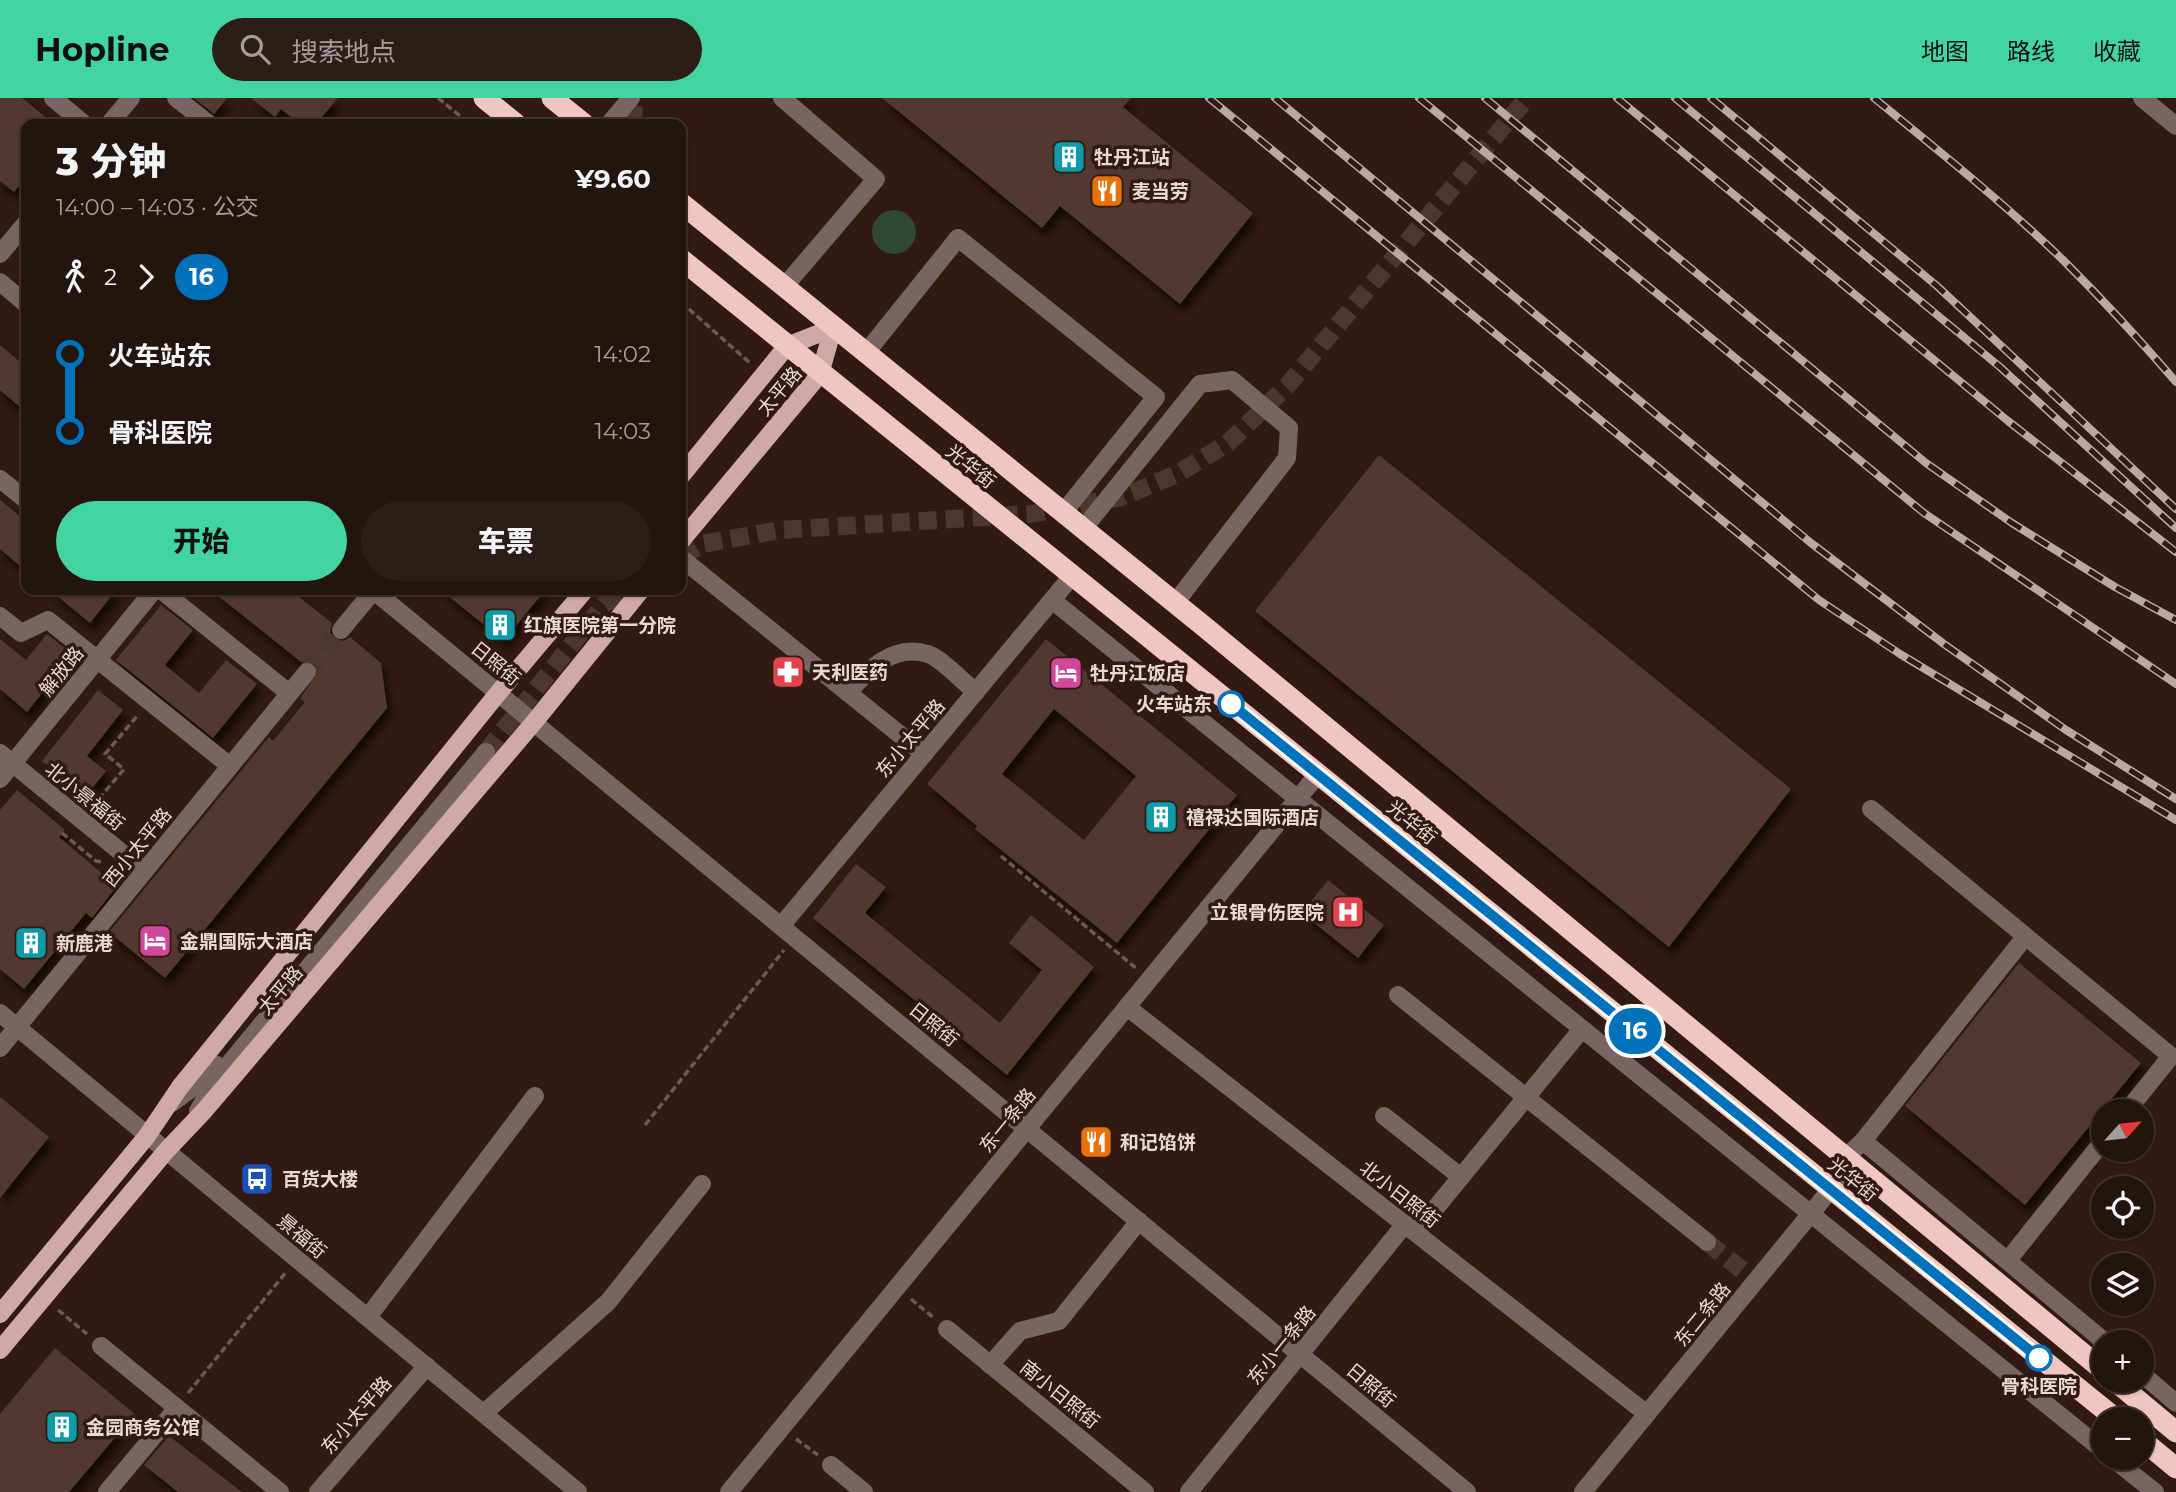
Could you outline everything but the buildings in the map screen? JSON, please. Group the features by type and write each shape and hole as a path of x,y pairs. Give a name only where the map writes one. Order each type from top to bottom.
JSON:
{"highway":[{"path":"484,98 510,119"},
{"path":"552,98 578,119"},
{"name":"光华街","path":"686,207 1175,603 2091,1360"},
{"name":"光华街","path":"686,263 2101,1407"},
{"path":"2129,1393 2176,1432"},
{"path":"2154,1450 2176,1468"}],"main road":[{"name":"太平路","path":"686,469 787,346 833,328"},
{"name":"太平路","path":"686,535 820,374 833,328"},
{"name":"太平路","path":"0,1314 147,1136 167,1106 499,692 581,595"},
{"name":"太平路","path":"0,1350 166,1151 535,721 637,595"}],"street":[{"path":"53,98 79,119"},
{"path":"113,119 131,98"},
{"path":"176,98 203,119"},
{"path":"613,119 631,98"},
{"path":"782,98 876,180 784,287"},
{"path":"2143,98 2176,126"},
{"path":"0,254 21,229"},
{"path":"865,354 958,238 1156,397 1063,513"},
{"path":"0,282 21,299"},
{"path":"1083,529 1200,384 1232,380 1289,428 1287,458 1175,603"},
{"path":"0,479 21,496"},
{"path":"686,562 924,754"},
{"name":"东小太平路","path":"788,932 924,754 1072,576"},
{"name":"解放路","path":"0,779 6,758 97,660 150,595"},
{"path":"167,595 289,693"},
{"path":"341,630 369,595"},
{"name":"日照街","path":"379,595 1466,1492"},
{"path":"1052,600 2091,1440"},
{"path":"0,616 21,633 48,620 230,766"},
{"path":"848,693 865,673 886,657 911,652 929,654 975,692"},
{"name":"西小太平路","path":"0,1048 307,672"},
{"path":"167,1106 209,1075 483,749 215,1081 190,1126"},
{"name":"北小景福街","path":"6,758 144,871"},
{"name":"东一条路","path":"729,1492 1318,774"},
{"path":"1871,809 2171,1056 2137,1099"},
{"name":"东二条路","path":"1583,1492 1811,1214 1863,1140 2025,937"},
{"path":"1398,995 1707,1242"},
{"name":"北小日照街","path":"1127,1007 1647,1414"},
{"name":"景福街","path":"0,1013 578,1492"},
{"name":"东小一条路","path":"1189,1492 1300,1354 1411,1228 1461,1177 1582,1029"},
{"path":"368,1317 535,1096"},
{"path":"1384,1116 1461,1177"},
{"path":"1863,1140 2091,1330"},
{"path":"2008,1260 2091,1156"},
{"path":"484,1413 608,1302 702,1184"},
{"path":"990,1365 1020,1331 1059,1321 1139,1221"},
{"name":"南小日照街","path":"947,1329 1145,1492"},
{"path":"101,1346 280,1492"},
{"name":"东小太平路","path":"318,1492 426,1366"},
{"path":"2154,1384 2176,1403"},
{"path":"107,1492 177,1408"},
{"path":"831,1465 864,1492"},
{"path":"2127,1470 2155,1492"}],"path":[{"path":"438,98 464,119"},
{"path":"686,306 753,366 765,373"},
{"path":"81,820 124,769 105,754 149,701"},
{"path":"62,833 96,861"},
{"path":"1002,856 1149,980"},
{"path":"645,1125 788,932"},
{"path":"177,1408 297,1259"},
{"path":"897,1287 947,1329"},
{"path":"43,1298 101,1346"},
{"path":"782,1428 831,1465"}],"green space":[{"path":"894,210 909,217 916,232 909,247 894,254 879,247 872,232 879,217"}],"tunnel":[{"path":"633,119 634,98"},
{"path":"686,554 702,544 780,530 1030,514 1122,497 1177,474 1228,443 1287,386 1527,98"},
{"path":"486,752 604,604 619,595"},
{"path":"307,672 341,630"},
{"path":"1707,1242 1742,1270"}],"railway":[{"path":"1209,98 1819,600 1900,654 2176,820"},
{"path":"1275,98 1811,543 1944,644 2066,730 2176,799"},
{"path":"1419,98 1924,513 2176,684"},
{"path":"1485,98 1926,463 2012,523 2115,587 2176,620"},
{"path":"1617,98 2008,421 2176,552"},
{"path":"1675,98 2000,367 2176,528"},
{"path":"1711,98 1937,286 2176,509"},
{"path":"1874,98 1971,178 2064,261 2176,382"}],"bus line":[{"name":"16","path":"1231,704 2039,1358"}],"place":[{"name":"牡丹江站","path":"1069,157"},
{"name":"麦当劳","path":"1107,191"},
{"name":"红旗医院第一分院","path":"500,625"},
{"name":"天利医药","path":"788,672"},
{"name":"牡丹江饭店","path":"1066,673"},
{"name":"火车站东","path":"1231,704"},
{"name":"禧禄达国际酒店","path":"1161,817"},
{"name":"立银骨伤医院","path":"1348,912"},
{"name":"金鼎国际大酒店","path":"155,941"},
{"name":"新鹿港","path":"31,943"},
{"name":"和记馅饼","path":"1096,1142"},
{"name":"百货大楼","path":"257,1179"},
{"name":"骨科医院","path":"2039,1358"},
{"name":"金园商务公馆","path":"62,1427"}]}
